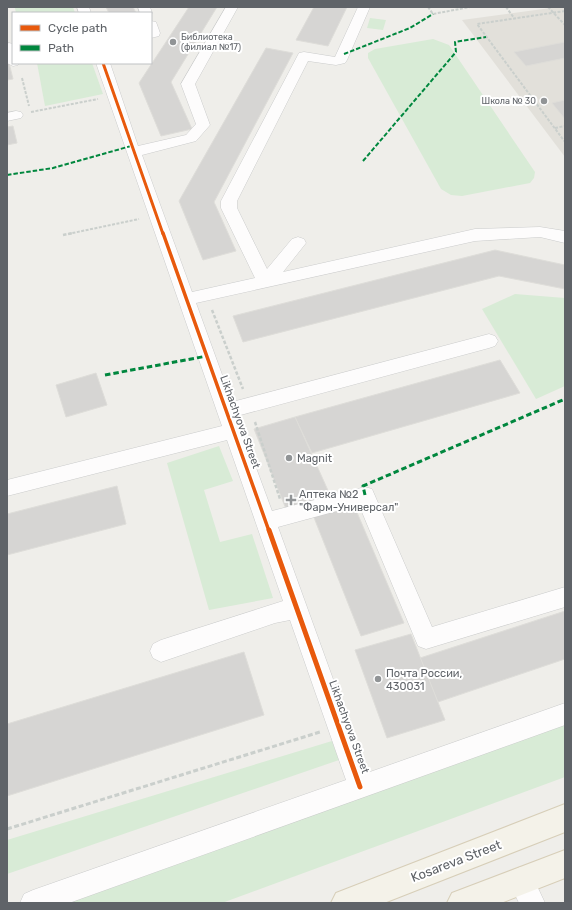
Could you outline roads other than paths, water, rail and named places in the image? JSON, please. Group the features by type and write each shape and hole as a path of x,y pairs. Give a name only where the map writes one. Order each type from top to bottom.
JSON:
{"main road":[{"name":"Kosareva Street","path":"346,903 565,818"},
{"path":"462,903 527,892 565,864"}],"street":[{"path":"134,152 191,138 203,125 188,84 232,7"},
{"path":"264,282 229,208 229,201 304,56 336,61 340,60 364,7"},
{"path":"10,47 12,57"},
{"path":"14,64 20,78"},
{"name":"Likhachyova Street","path":"103,64 360,787"},
{"path":"187,299 475,235 540,232 565,237"},
{"path":"264,282 298,243"},
{"path":"227,411 489,341"},
{"path":"7,488 234,431"},
{"path":"266,520 365,495 426,639 565,597"},
{"path":"161,651 275,613 297,609"},
{"path":"32,903 565,714"}],"place":[{"name":"Библиотека (филиал №17)","path":"173,42"},
{"name":"Школа № 30","path":"544,101"},
{"name":"Magnit","path":"289,458"},
{"name":"Аптека №2 \"Фарм-Универсал\"","path":"291,500"},
{"name":"Почта России, 430031","path":"378,679"}]}
